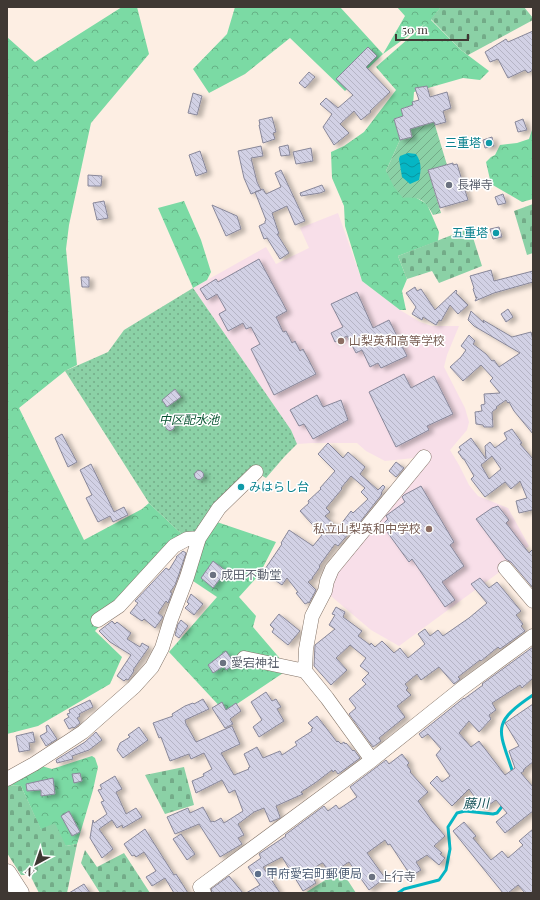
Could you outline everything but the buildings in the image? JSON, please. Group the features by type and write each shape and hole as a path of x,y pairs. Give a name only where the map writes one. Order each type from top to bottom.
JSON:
{"main road":[{"path":"7,873 20,893"}],"street":[{"path":"305,671 306,649 312,616 325,591 327,580 332,569 424,456"},
{"path":"7,779 34,764 83,732 134,687 152,667 162,648 199,538 219,508 256,472"},
{"path":"98,620 119,606 174,546 187,539 199,538"},
{"path":"506,568 533,601"},
{"path":"204,893 200,887 372,760 461,689 533,636"},
{"path":"244,658 305,671 327,698 372,760"}],"shaded area":[{"name":"山梨英和高等学校","path":"338,213 362,281 400,310 420,322 432,326 459,326 447,355 444,367 465,408 469,422 467,430 450,450 469,485 478,496 508,508 529,546 505,568 399,646 371,630 325,591 327,581 424,457 385,461 366,451 357,443 297,444 291,430 193,288 266,247 276,264 309,248 300,228"}],"green space":[{"path":"122,7 137,7 149,54 91,123 69,225 66,249 77,365 65,371 19,408 84,540 142,509 149,503 187,539 174,546 95,631 122,657 110,684 38,726 7,734 7,37 35,62"},
{"path":"235,7 340,7 383,54 345,91 290,38 245,74 209,93 193,69 227,34"},
{"path":"397,7 441,7 431,20 461,50 489,71 480,80 463,78 414,92 413,105 401,109 403,116 394,119 400,140 386,171 415,197 427,204 439,232 438,241 398,256 407,279 402,291 406,310 400,310 362,281 345,226 344,206 332,178 331,152 344,146 364,132 396,90 376,67 426,23 383,54 405,16"},
{"path":"441,7 524,7 533,20 468,55 461,50 431,19"},
{"path":"407,121 434,122 447,165 428,170 441,213 433,215 421,200 414,198 403,198 394,187 386,171 400,140 412,137"},
{"path":"533,127 533,199 522,202 491,184 486,162 495,155 500,145 517,143 529,139"},
{"path":"184,201 201,240 211,272 207,280 193,288 158,208"},
{"path":"533,204 533,253 527,255 514,211"},
{"path":"470,228 482,266 439,283 432,271 407,279 398,256"},
{"name":"中区配水池","path":"193,288 291,430 297,444 266,478 256,472 187,539 149,503 65,371 108,352 124,330"},
{"path":"211,520 276,542 259,575 239,597 256,616 253,627 289,669 225,712 169,652 217,597 187,577"},
{"path":"92,756 95,758 98,767 93,790 77,844 66,846 41,830 21,786 7,785 34,764 52,769"},
{"path":"184,767 194,805 165,814 145,775"},
{"path":"7,785 21,786 41,829 55,823 66,846 77,844 67,893 39,893 30,875 21,875 7,853"},
{"path":"85,850 97,867 124,853 150,893 100,893 81,863"},
{"path":"341,870 356,893 305,893"}],"water":[{"path":"408,153 416,154 420,167 419,180 410,184 402,177 399,159 400,156"}],"waterway":[{"name":"藤川","path":"513,773 504,746 502,728 504,721 510,713 533,695"},
{"name":"藤川","path":"398,893 404,889 439,880 446,870 450,849 448,827 457,813 465,811 493,814 497,813 504,804"}],"place":[{"name":"三重塔","path":"489,143"},
{"name":"長禅寺","path":"449,185"},
{"name":"五重塔","path":"496,233"},
{"name":"山梨英和高等学校","path":"341,341"},
{"name":"みはらし台","path":"241,487"},
{"name":"私立山梨英和中学校","path":"429,529"},
{"name":"成田不動堂","path":"213,575"},
{"name":"愛宕神社","path":"223,663"},
{"name":"甲府愛宕町郵便局","path":"258,874"},
{"name":"上行寺","path":"372,877"}]}
